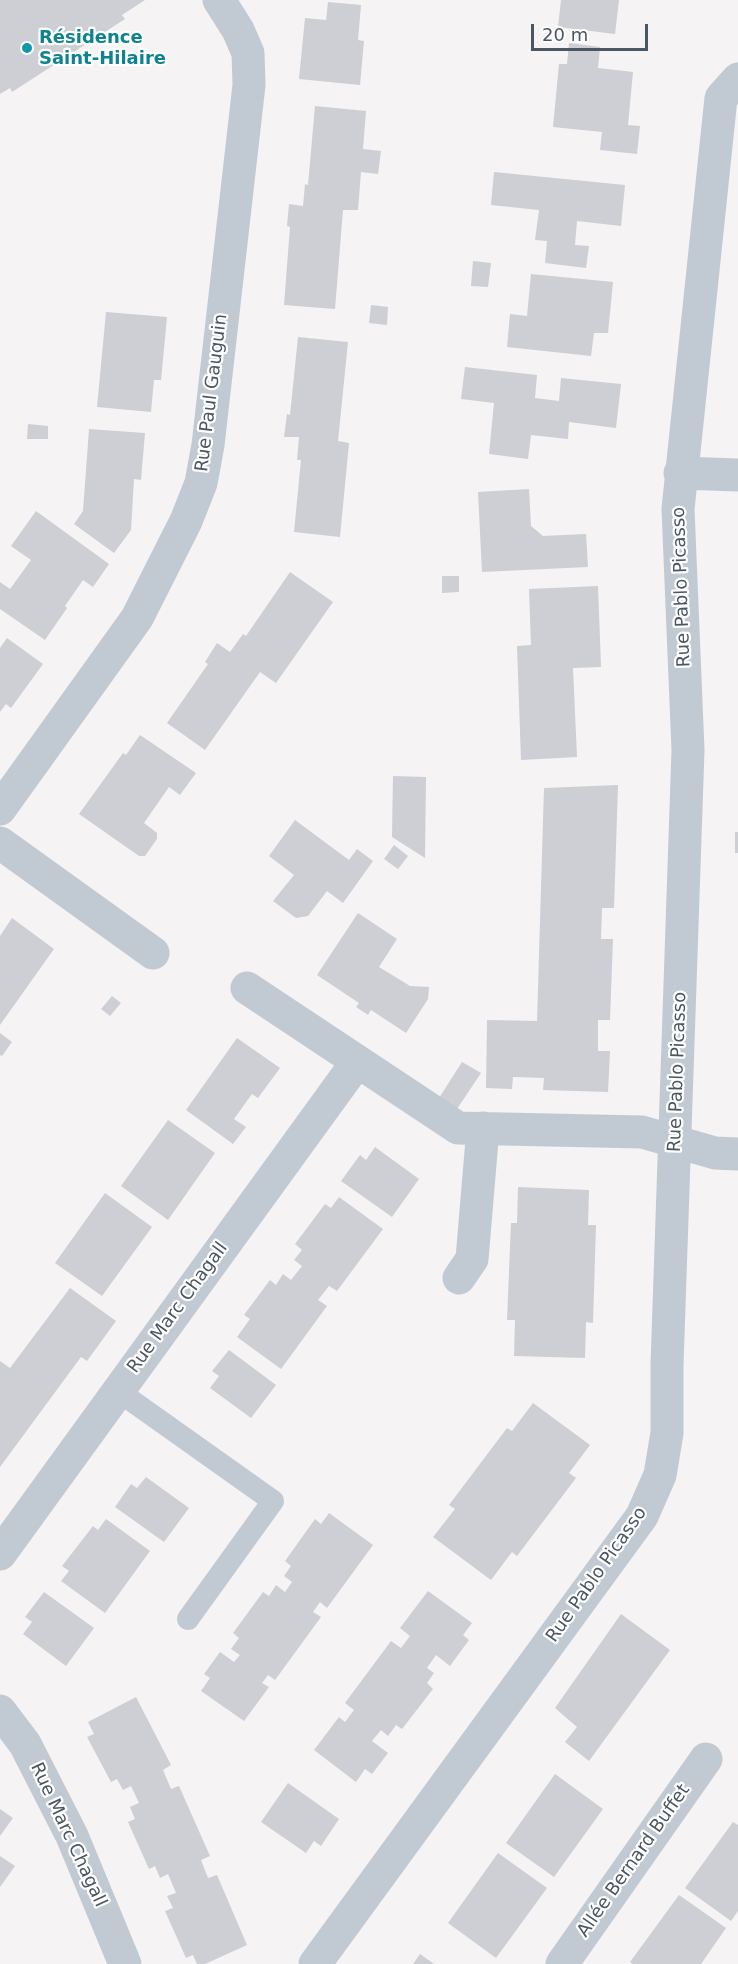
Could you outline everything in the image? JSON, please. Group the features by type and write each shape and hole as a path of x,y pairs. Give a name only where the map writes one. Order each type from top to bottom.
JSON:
{"street":[{"name":"Rue Paul Gauguin","path":"0,809 137,618 186,521 201,483 208,445 249,85 248,53 238,30 219,0"},
{"name":"Rue Pablo Picasso","path":"315,1964 642,1516 660,1475 667,1433 667,1365 688,750 678,509 680,473 721,98 738,79"},
{"path":"680,473 738,475"},
{"path":"0,843 153,953"},
{"path":"247,988 458,1128 642,1132 715,1153 738,1154"},
{"name":"Rue Marc Chagall","path":"0,1554 357,1062"},
{"path":"459,1278 472,1259 483,1128"},
{"name":"Rue Marc Chagall","path":"0,1711 25,1744 72,1836 125,1964"},
{"name":"Allée Bernard Buffet","path":"562,1964 706,1759"}],"lane":[{"path":"118,1391 273,1501 188,1619"}],"building":[{"name":"Résidence Saint-Hilaire","path":"0,0 145,0 122,15 125,19 12,92 10,88 0,94"},
{"path":"561,0 619,0 615,34 558,27"},
{"path":"328,2 361,5 358,40 364,41 360,85 299,79 305,18 326,20"},
{"path":"569,43 600,47 598,68 633,72 628,125 640,126 637,154 600,150 602,132 553,127 559,64 567,64"},
{"path":"315,106 366,111 363,149 381,151 378,174 361,172 358,210 343,210 335,309 284,305 290,227 287,226 289,204 303,206 305,184 308,185"},
{"path":"494,172 625,185 621,226 577,221 575,245 589,246 586,268 545,263 547,241 535,240 539,210 491,205"},
{"path":"473,261 491,263 488,287 471,286"},
{"path":"531,274 613,282 608,333 594,333 591,356 507,347 510,314 527,316"},
{"path":"371,305 388,307 387,325 369,323"},
{"path":"106,312 167,317 161,380 154,380 151,412 97,407"},
{"path":"298,337 348,342 338,441 349,443 340,537 294,532 301,460 297,460 299,437 284,437 287,414 290,415"},
{"path":"465,367 537,375 535,398 559,401 561,378 621,384 616,428 569,422 568,439 531,435 528,459 489,454 494,403 461,399"},
{"path":"28,424 48,426 48,439 27,439"},
{"path":"89,429 145,433 141,480 134,479 131,530 114,553 74,524 83,511"},
{"path":"529,489 531,526 543,536 586,534 588,567 482,572 478,492"},
{"path":"36,511 109,564 93,587 83,580 45,640 0,609 0,582 10,589 31,560 11,546"},
{"path":"290,572 333,602 276,683 260,672 205,750 167,723 208,664 205,662 217,643 230,652 243,634 246,636"},
{"path":"442,576 459,576 459,592 442,593"},
{"path":"598,586 601,667 573,668 577,757 521,760 517,646 531,645 529,589"},
{"path":"7,638 43,664 11,708 6,704 0,712 0,648"},
{"path":"140,735 196,773 180,795 169,787 144,823 157,833 157,839 145,856 139,856 79,814 123,753 126,755"},
{"path":"393,776 426,777 425,858 392,837"},
{"path":"618,785 614,908 602,908 601,939 613,939 610,1020 598,1020 598,1051 610,1051 608,1092 543,1090 544,1078 513,1077 512,1089 486,1088 487,1020 537,1021 544,788"},
{"path":"295,820 349,860 357,849 373,861 343,903 327,891 308,916 296,918 273,901 294,875 269,856"},
{"path":"735,832 738,832 738,853 735,853"},
{"path":"394,845 408,856 398,869 384,859"},
{"path":"358,913 397,939 379,967 410,986 429,987 428,999 406,1033 371,1010 368,1015 356,1007 359,1003 317,975"},
{"path":"12,918 54,949 0,1025 0,936"},
{"path":"112,996 121,1003 110,1016 101,1009"},
{"path":"0,1033 12,1042 2,1056 0,1055"},
{"path":"237,1038 280,1068 258,1098 252,1094 234,1119 246,1127 233,1144 186,1110"},
{"path":"462,1062 481,1073 457,1109 439,1098"},
{"path":"168,1120 215,1153 168,1220 121,1186"},
{"path":"375,1147 419,1179 392,1217 341,1181 360,1155 366,1160"},
{"path":"518,1187 589,1190 588,1225 596,1225 593,1323 586,1322 585,1358 514,1356 515,1320 507,1320 511,1223 517,1223"},
{"path":"105,1193 152,1227 102,1296 55,1263"},
{"path":"339,1197 383,1229 337,1291 329,1286 318,1300 327,1306 281,1369 237,1337 250,1319 244,1315 270,1280 276,1285 283,1274 291,1280 302,1266 294,1260 302,1250 295,1244 325,1204 331,1208"},
{"path":"70,1288 116,1321 87,1361 81,1357 0,1467 0,1361 10,1368"},
{"path":"229,1350 276,1385 251,1418 210,1388 219,1376 212,1371"},
{"path":"533,1403 590,1445 569,1473 576,1478 517,1556 512,1552 491,1580 433,1537 455,1509 449,1505 507,1428 512,1431"},
{"path":"146,1477 189,1508 164,1542 115,1507 131,1484 137,1488"},
{"path":"329,1513 373,1545 327,1608 320,1602 313,1612 321,1617 275,1680 268,1675 262,1683 269,1687 244,1721 201,1691 210,1678 204,1674 220,1652 234,1662 240,1655 231,1649 239,1638 233,1633 263,1592 269,1596 276,1585 285,1592 292,1582 284,1576 291,1566 285,1561 315,1519 321,1524"},
{"path":"106,1519 150,1551 105,1613 61,1581 69,1571 62,1566 93,1526 98,1530"},
{"path":"428,1591 472,1623 463,1635 469,1640 450,1666 436,1655 427,1668 434,1673 427,1683 433,1689 402,1729 396,1725 388,1736 381,1730 372,1741 388,1753 372,1774 365,1769 356,1782 314,1750 339,1717 345,1722 354,1710 345,1703 391,1641 401,1648 410,1636 400,1628"},
{"path":"44,1592 94,1628 66,1666 23,1634 32,1622 25,1617"},
{"path":"621,1614 670,1650 589,1761 565,1742 577,1727 555,1708"},
{"path":"136,1697 171,1765 163,1770 171,1789 179,1786 210,1856 201,1860 208,1878 217,1875 247,1945 205,1964 197,1964 193,1955 186,1958 165,1911 173,1908 167,1896 176,1893 168,1874 160,1878 155,1866 149,1869 128,1822 135,1819 130,1807 139,1803 131,1786 123,1790 117,1779 111,1782 87,1737 94,1734 88,1722"},
{"path":"555,1774 603,1809 554,1877 506,1843"},
{"path":"288,1783 339,1819 321,1846 314,1841 306,1853 261,1822"},
{"path":"0,1809 13,1818 0,1836"},
{"path":"733,1822 738,1825 738,1911 731,1921 685,1888"},
{"path":"498,1853 547,1888 496,1958 448,1923"},
{"path":"0,1856 15,1866 0,1887"},
{"path":"679,1895 726,1928 701,1964 633,1964 630,1962"},
{"path":"420,1954 434,1964 413,1964"}],"place":[{"name":"Résidence Saint-Hilaire","path":"27,48"}]}
